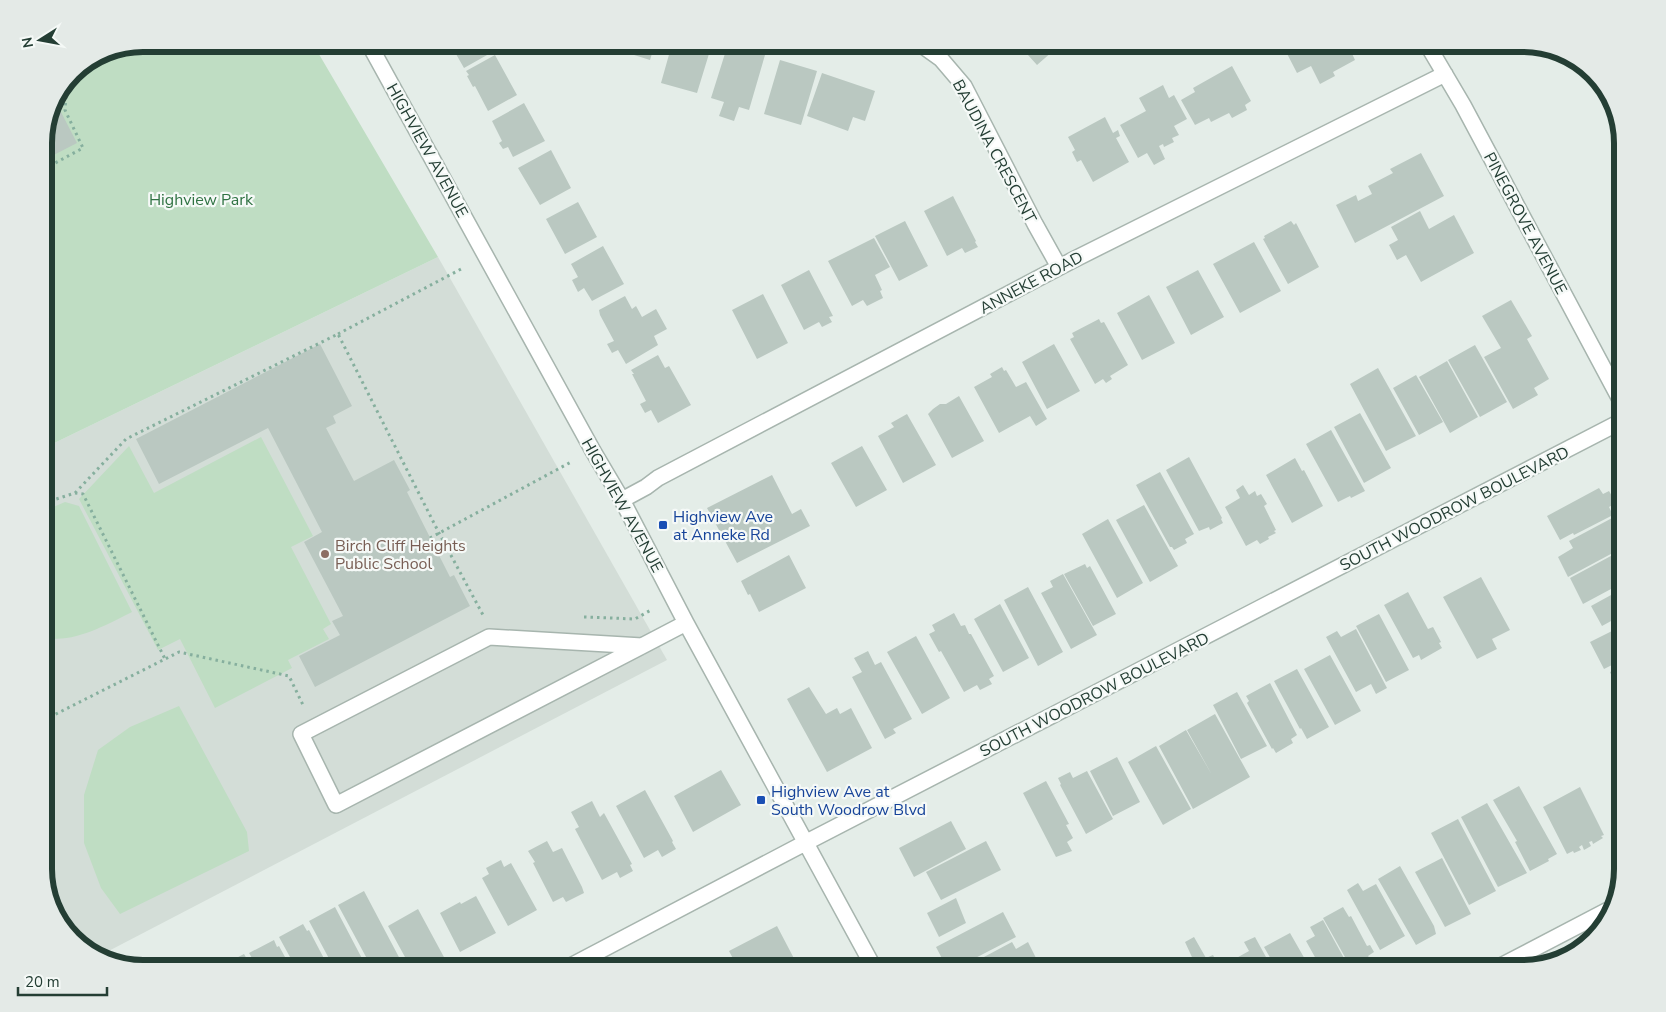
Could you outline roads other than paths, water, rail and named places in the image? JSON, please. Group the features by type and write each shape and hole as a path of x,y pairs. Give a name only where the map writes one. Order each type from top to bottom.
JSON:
{"street":[{"name":"BAUDINA CRESCENT","path":"933,52 941,58 964,86 1058,267"},
{"name":"PINEGROVE AVENUE","path":"1432,52 1613,387"},
{"name":"HIGHVIEW AVENUE","path":"374,53 593,451 622,500 686,623 869,959"},
{"name":"ANNEKE ROAD","path":"622,500 658,478 1058,267 1445,74"},
{"name":"SOUTH WOODROW BOULEVARD","path":"584,959 1613,425"},
{"path":"642,646 489,637 301,734 336,806 686,623"},
{"path":"1514,959 1601,914"}],"place":[{"name":"Highview Ave at Anneke Rd","path":"663,525"},
{"name":"Birch Cliff Heights Public School","path":"325,554"},
{"name":"Highview Ave at South Woodrow Blvd","path":"761,800"}],"park label":[{"name":"Highview Park","path":"201,199"}]}
